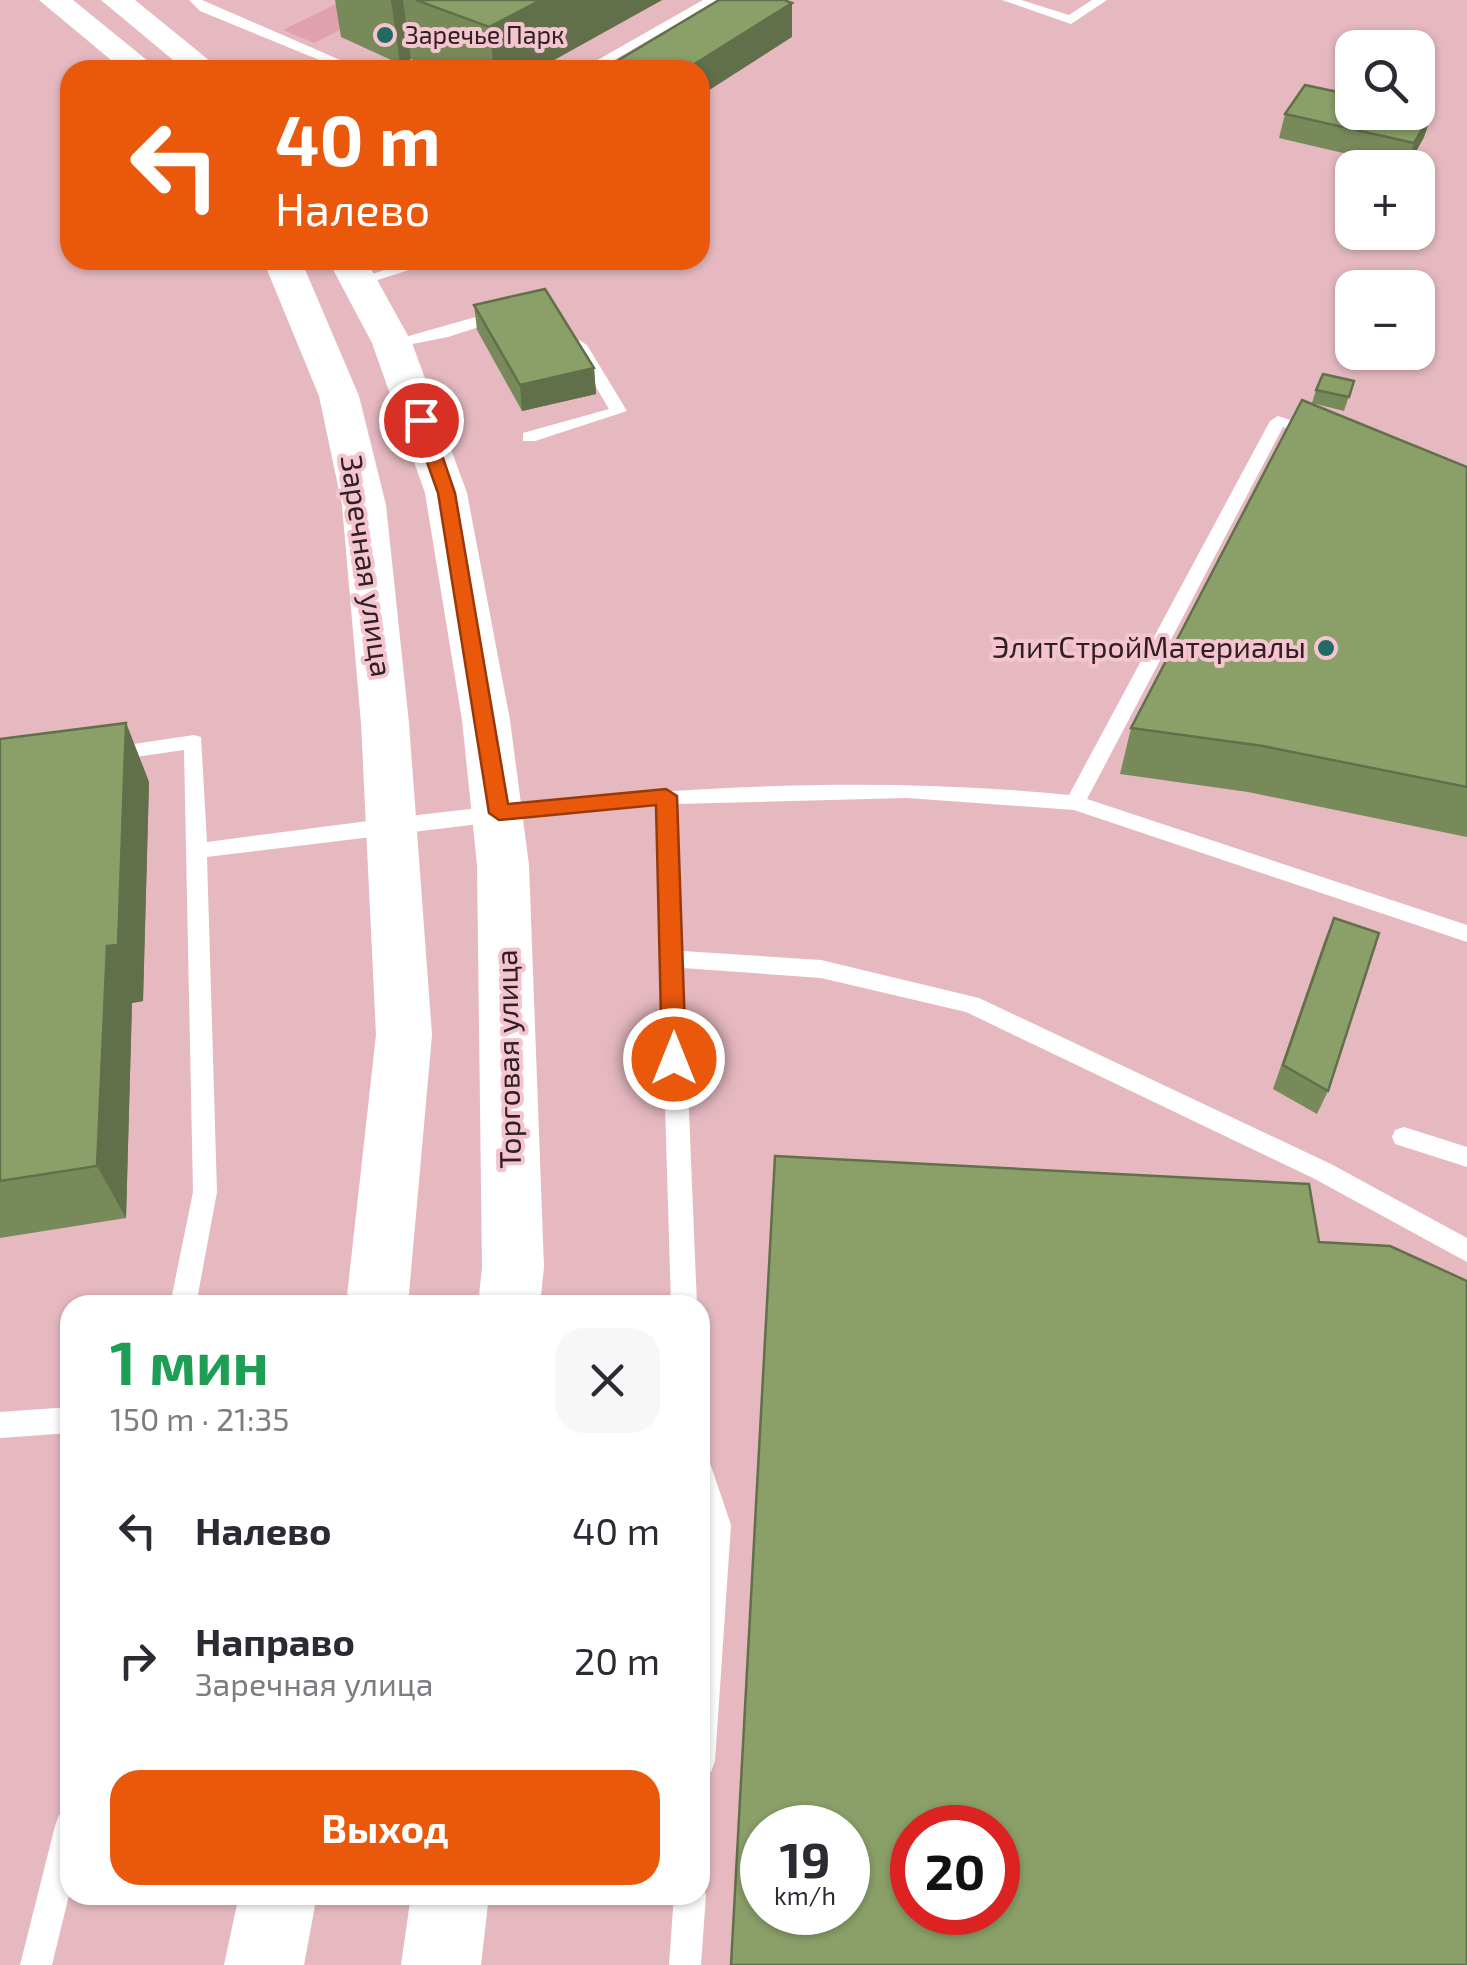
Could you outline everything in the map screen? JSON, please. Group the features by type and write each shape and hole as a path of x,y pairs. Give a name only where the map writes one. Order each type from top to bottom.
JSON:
{"street":[{"path":"54,0 130,60"},
{"path":"116,0 192,60"},
{"name":"Заречная улица","path":"286,270 338,396 364,506 393,825"},
{"path":"353,270 392,344 446,493 499,813"},
{"name":"Торговая улица","path":"499,813 511,1152 510,1295"},
{"path":"378,1295 404,1035 393,825"},
{"path":"264,1965 276,1905"},
{"path":"441,1965 449,1905"}],"lane":[{"path":"195,0 204,8 331,60"},
{"path":"605,60 712,0"},
{"path":"1008,0 1070,20 1100,0"},
{"path":"392,344 442,334 514,311"},
{"path":"529,437 620,411 570,331"},
{"path":"1075,802 1278,421 1335,436"},
{"path":"78,758 194,742 205,1192 185,1295"},
{"path":"197,852 393,825 666,796 906,791 1075,802 1467,934"},
{"path":"666,796 684,1295"},
{"path":"673,959 821,970 971,1004 1322,1171 1467,1251"},
{"path":"1404,1137 1467,1158"},
{"path":"0,1425 60,1421"},
{"path":"710,1503 717,1525 710,1622"},
{"path":"36,1965 60,1867"},
{"path":"685,1965 689,1905"}],"shaded area":[{"path":"344,0 399,0 314,43 283,30"}],"building":[{"path":"416,0 541,0 489,27"},
{"path":"719,0 792,3 701,60 619,60"},
{"path":"1305,85 1335,91 1335,125 1285,114"},
{"path":"1356,130 1422,130 1414,143"},
{"path":"545,289 594,368 520,385 474,305"},
{"path":"1323,374 1354,381 1349,397 1316,390"},
{"name":"ЭлитСтройМатериалы","path":"1302,400 1467,467 1467,787 1263,746 1131,728"},
{"path":"126,723 118,945 107,946 97,1166 0,1181 0,739"},
{"path":"1334,918 1379,933 1328,1091 1283,1065"},
{"path":"775,1156 1309,1184 1319,1242 1390,1246 1467,1281 1467,1965 731,1965"}],"place":[{"name":"Заречье Парк","path":"385,35"},
{"name":"ЭлитСтройМатериалы","path":"1326,648"}],"route":[{"path":"421,420 446,493 499,813 666,796 674,1059"}]}
